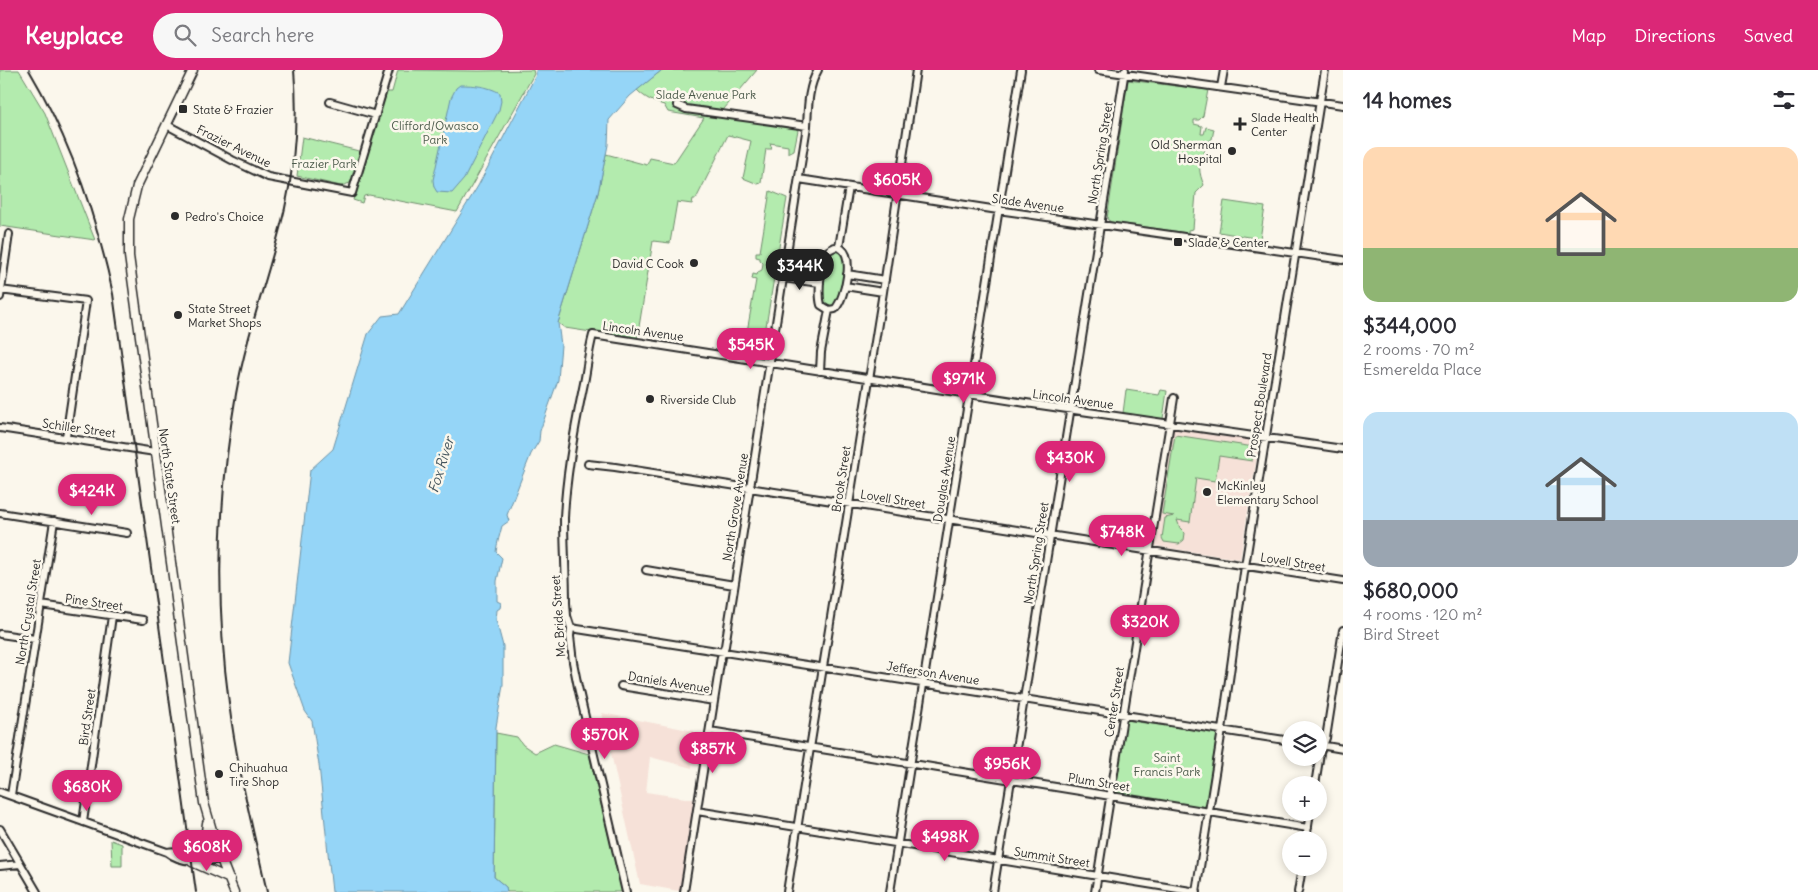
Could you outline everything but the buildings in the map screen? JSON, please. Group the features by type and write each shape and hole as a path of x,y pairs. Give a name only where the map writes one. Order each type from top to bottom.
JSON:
{"main road":[{"name":"North State Street","path":"193,70 137,186 128,232 132,286 201,782 207,818 234,892"},
{"path":"207,818 204,844 191,858 230,879"}],"street":[{"path":"330,102 376,115 389,70"},
{"name":"North Grove Avenue","path":"684,892 750,488 807,126 810,93 818,70"},
{"name":"Brook Street","path":"787,892 885,280 916,70"},
{"name":"Douglas Avenue","path":"890,892 1021,70"},
{"path":"1098,70 1125,72 1343,105"},
{"path":"1221,88 1224,70"},
{"name":"Prospect Boulevard","path":"1197,892 1245,566 1325,70"},
{"name":"North Spring Street","path":"993,892 1125,72"},
{"path":"677,105 692,110 807,126"},
{"name":"Frazier Avenue","path":"167,125 232,160 268,176 352,193 376,115"},
{"name":"Slade Avenue","path":"798,179 1343,260"},
{"path":"839,247 849,186"},
{"path":"8,234 0,292 86,301 66,437"},
{"path":"839,247 848,255 845,286 840,305 835,309 828,310 821,305 820,283 822,270 828,251 839,247"},
{"path":"785,264 822,270"},
{"path":"847,274 885,280"},
{"path":"783,278 820,283"},
{"path":"845,286 883,292"},
{"path":"820,371 820,358 828,310"},
{"name":"Lincoln Avenue","path":"593,335 1071,410 1343,450"},
{"name":"Mc Bride Street","path":"593,335 588,352 583,388 573,434 566,490 564,518 566,602 567,616 571,628 573,662 585,722 626,892"},
{"name":"Center Street","path":"1095,892 1174,398"},
{"name":"Schiller Street","path":"0,428 155,452"},
{"name":"Lovell Street","path":"588,464 1343,581"},
{"path":"0,514 127,533"},
{"name":"North Crystal Street","path":"11,795 54,522"},
{"path":"646,570 734,585"},
{"name":"Pine Street","path":"41,605 144,620"},
{"name":"Bird Street","path":"83,822 112,616"},
{"name":"Jefferson Avenue","path":"571,628 1282,740"},
{"path":"1327,733 1340,665 1343,630"},
{"path":"0,634 35,639"},
{"name":"Daniels Avenue","path":"621,686 714,701"},
{"name":"Plum Street","path":"710,731 1308,828"},
{"path":"1327,747 1343,749"},
{"path":"0,792 167,852 172,856 191,858 220,857"},
{"name":"Summit Street","path":"697,811 1197,892"},
{"path":"1308,831 1309,821"},
{"path":"0,829 37,892"},
{"path":"0,866 20,864"},
{"path":"1298,892 1301,876"}],"shaded area":[{"name":"McKinley Elementary School","path":"1173,429 1258,441 1240,559 1155,546"},
{"path":"602,713 694,731 692,768 650,757 646,792 698,800 685,890 699,892 684,892 640,884"}],"green space":[{"path":"0,70 19,70 45,113 95,240 0,226"},
{"name":"Clifford/Owasco Park","path":"398,70 533,70 534,74 457,212 369,195 364,196 362,203 353,200 386,92 392,92"},
{"name":"Slade Avenue Park","path":"662,70 757,70 718,116 793,127 798,130 794,150 788,153 788,146 770,143 772,149 766,149 761,183 758,184 743,178 751,141 728,135 696,199 693,199 692,204 677,202 670,243 653,241 637,339 565,328 558,323 598,193 606,154 647,165 650,158 674,163 704,118 668,112 664,105 656,103 637,90"},
{"path":"1128,80 1208,90 1203,116 1199,120 1194,120 1194,124 1202,126 1201,134 1204,134 1206,127 1214,129 1212,139 1201,147 1205,151 1202,155 1200,168 1204,185 1196,193 1193,229 1188,230 1188,233 1111,222 1107,219"},
{"name":"Frazier Park","path":"302,137 363,152 355,178 350,183 341,186 297,176"},
{"path":"770,191 787,198 761,357 736,353 738,339 735,337 736,331 747,332 756,280 752,279 753,274 757,275 762,270 763,263 760,258 756,257 756,252 760,252"},
{"path":"1224,201 1265,207 1260,239 1219,232"},
{"path":"832,251 844,254 845,266 843,286 839,298 836,304 829,306 823,301 823,282 826,261"},
{"path":"1126,390 1159,395 1161,390 1167,391 1163,419 1123,413"},
{"path":"1175,435 1254,447 1252,461 1219,456 1215,481 1196,478 1190,522 1177,520 1180,528 1185,533 1184,540 1179,544 1164,542 1162,538 1165,518 1174,516 1162,514"},
{"name":"Saint Francis Park","path":"1126,718 1131,721 1215,733 1217,735 1206,805 1203,807 1115,793"},
{"path":"496,733 517,737 523,745 535,753 554,744 589,754 622,892 507,892 506,887 494,877"},
{"path":"111,840 122,844 122,866 112,866"}],"water":[{"name":"Fox River","path":"536,70 662,70 630,96 609,120 608,145 598,193 558,323 561,345 558,380 540,431 539,441 531,454 507,515 509,521 502,526 497,545 496,552 502,558 497,581 497,601 501,603 500,608 497,610 496,620 503,646 503,685 496,727 494,877 506,887 507,892 332,892 319,765 312,721 305,711 288,663 310,470 333,449 368,334 382,316 399,314 478,186 536,75"},
{"path":"460,85 481,86 491,89 500,93 501,101 499,110 464,179 452,193 437,192 433,180 451,98 456,88"}],"railway":[{"path":"29,70 57,123 80,178 98,235 113,294 196,892"},
{"path":"267,892 232,727 222,626 220,548 225,471 236,394 246,347 285,208 291,174 296,122 294,70"}],"place":[{"name":"State & Frazier","path":"183,109"},
{"name":"Slade Health Center","path":"1240,124"},
{"name":"Old Sherman Hospital","path":"1232,151"},
{"name":"Pedro's Choice","path":"175,216"},
{"name":"Slade & Center","path":"1178,242"},
{"name":"David C Cook","path":"694,263"},
{"name":"State Street Market Shops","path":"178,315"},
{"name":"Riverside Club","path":"650,399"},
{"name":"McKinley Elementary School","path":"1207,492"},
{"name":"Chihuahua Tire Shop","path":"219,774"}]}
